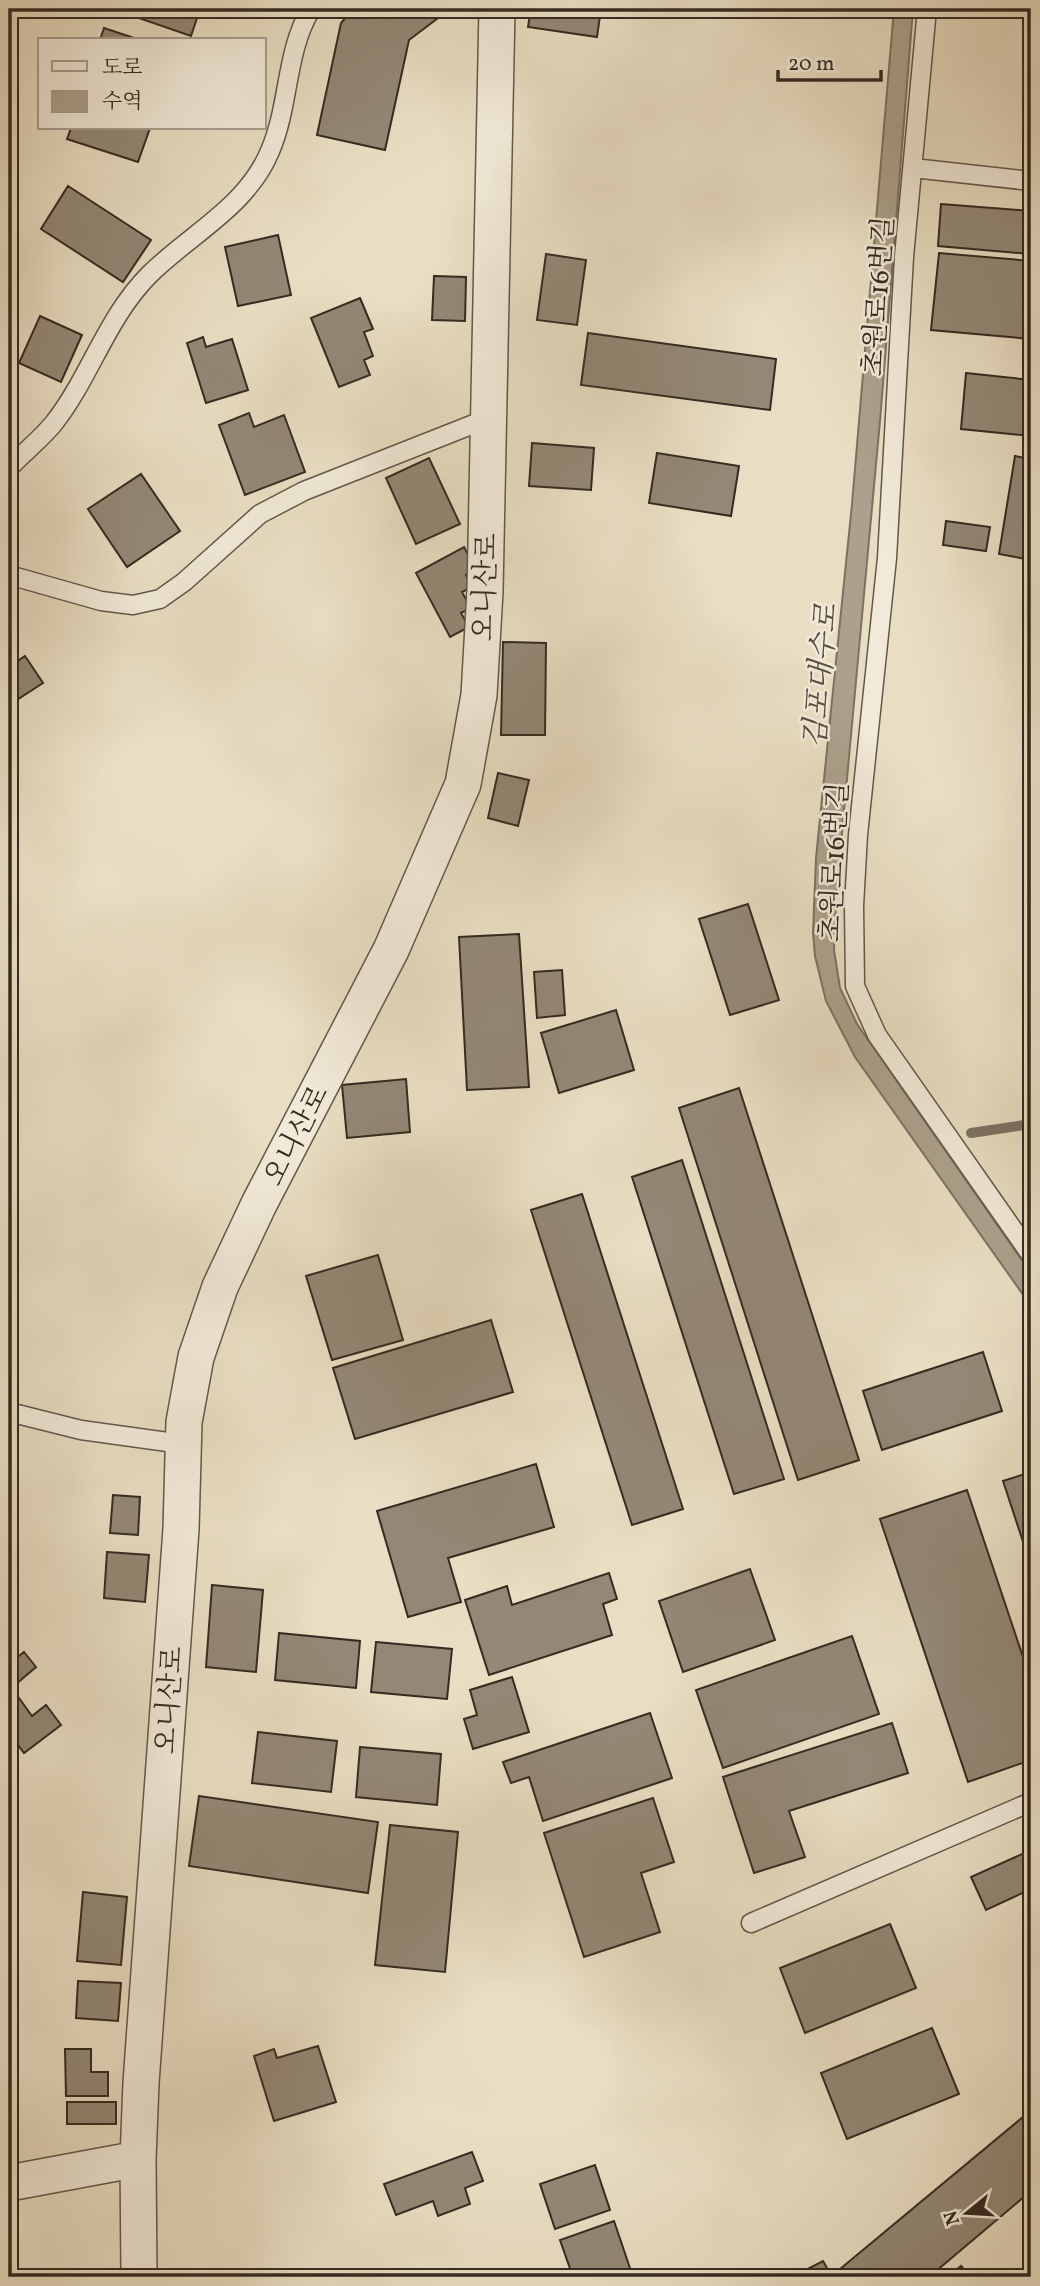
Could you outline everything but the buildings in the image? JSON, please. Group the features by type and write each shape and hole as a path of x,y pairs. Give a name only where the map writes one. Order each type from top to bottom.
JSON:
{"street":[{"name":"오니산로","path":"139,2277 138,2160 181,1529 182,1444 197,1357 220,1287 259,1204 391,950 463,784 478,695 485,591 497,9"},
{"path":"9,2183 138,2160"}],"lane":[{"path":"9,468 54,423 119,313 148,276 251,187 271,151 284,102 296,36 311,9"},
{"name":"초원로16번길","path":"927,9 904,257 887,558 858,835 854,906 855,986 877,1035 1031,1255"},
{"path":"913,168 1031,181"},
{"path":"9,575 101,601 134,606 160,599 184,582 260,514 304,491 489,418"},
{"path":"9,1412 81,1430 182,1444"},
{"path":"751,1923 1031,1801"}],"water":[{"path":"894,9 913,9 880,421 836,898 834,950 840,988 857,1024 1031,1273 1031,1306 855,1057 826,1001 815,956 813,933 816,858 852,504"}],"waterway":[{"path":"971,1133 1031,1124"}],"water label":[{"name":"김포대수로","path":"820,676"}]}
